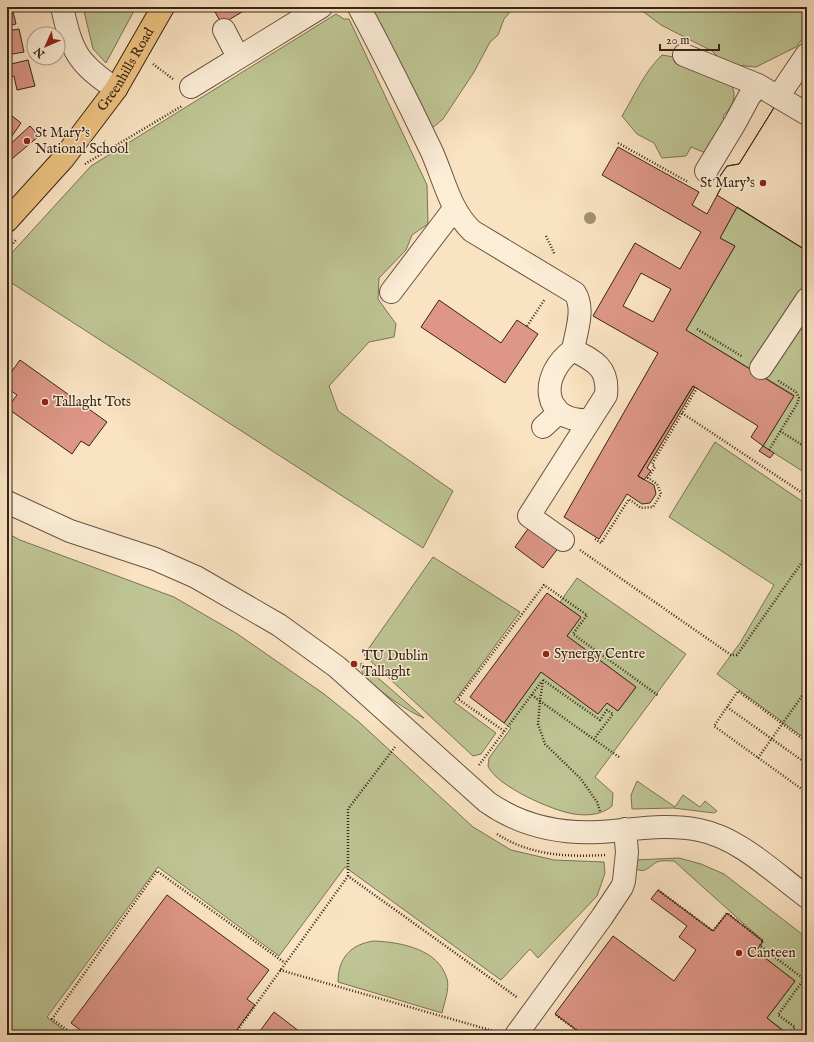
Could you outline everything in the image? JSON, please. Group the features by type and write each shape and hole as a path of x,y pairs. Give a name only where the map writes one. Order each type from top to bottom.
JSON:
{"main road":[{"name":"Greenhills Road","path":"7,221 63,159 116,89 163,7"}],"street":[{"path":"62,7 74,49 94,72 116,89"},
{"path":"189,95 238,57 320,7"},
{"path":"360,7 431,151 454,209 461,220 472,231 575,293 580,303 581,313 577,323 573,350 563,357 554,370 550,386 551,402 562,416 576,421 590,420"},
{"path":"224,30 238,57"},
{"path":"778,97 807,54"},
{"path":"684,55 758,85 807,114"},
{"path":"697,177 735,123 749,97 758,85"},
{"path":"391,292 454,209"},
{"path":"761,368 807,299"},
{"path":"570,544 528,516 606,395 607,386 605,375 595,362 573,350"},
{"path":"543,427 555,416 556,408"},
{"path":"7,502 70,531 155,559 196,577 279,625 337,667 397,740 504,814 542,828 577,833 676,826 701,830 719,836 760,862 807,897"},
{"path":"508,1034 602,917 622,887 627,852 625,829"}],"path":[{"path":"84,164 91,162 189,95 179,78 174,81 150,62"},
{"path":"618,143 697,177"},
{"path":"527,326 538,310"},
{"path":"595,539 601,543 628,499 641,508 653,507 661,494 657,484 648,478 655,467 652,464 697,388"},
{"path":"682,413 807,496"},
{"path":"780,431 807,448"},
{"path":"570,544 731,654 737,655 807,555"},
{"path":"504,732 458,699 544,585 587,615 573,634 659,696"},
{"path":"479,765 543,680"},
{"path":"543,680 538,724 545,744 581,779 597,802 602,817"},
{"path":"543,680 600,720 607,710 613,714 594,739"},
{"path":"758,758 807,689"},
{"path":"807,742 738,691 714,726 802,790 807,783"},
{"path":"532,695 619,757"},
{"path":"802,696 807,699"},
{"path":"727,707 807,764"},
{"path":"397,740 401,752"},
{"path":"234,1035 348,876 348,809 397,740"},
{"path":"473,760 484,769"},
{"path":"491,830 525,848 549,854 581,856 613,854"},
{"path":"74,1035 52,1019 157,871 285,963"},
{"path":"348,876 524,1002"},
{"path":"658,890 713,931 727,913 763,941 760,946 804,979 778,1015 795,1027 789,1035"},
{"path":"280,970 508,1034"},
{"path":"555,1014 583,1035"},
{"path":"482,1035 487,1029"}],"green space":[{"path":"83,7 136,7 106,63 93,49"},
{"path":"372,7 514,7 504,19 498,35 490,42 474,72 443,119 431,129 368,10"},
{"path":"637,7 807,7 805,15 807,18 807,33 796,47 756,67 725,64 712,51 661,25"},
{"path":"336,14 344,19 349,19 427,185 428,224 412,235 406,250 379,278 378,299 396,324 394,337 369,342 329,386 338,411 453,491 423,548 7,280 7,258 91,166"},
{"path":"662,55 674,57 727,75 734,91 733,101 728,111 723,116 727,128 711,151 703,152 691,147 686,156 662,158 654,143 637,134 622,116 645,76"},
{"path":"737,207 807,251 807,474 763,446 794,395 686,330 735,246 720,238"},
{"path":"715,442 803,502 807,501 807,740 717,674 740,643 774,585 669,517"},
{"path":"7,533 20,540 174,597 236,633 324,694 359,722 473,827 511,850 554,860 604,862 605,873 597,896 538,958 530,949 501,980 345,867 279,956 158,867 47,1017 70,1035 7,1035"},
{"path":"433,557 520,612 454,702 496,733 481,754 473,756 364,655"},
{"path":"577,578 686,654 595,777 613,793 612,806 599,813 589,815 579,815 565,812 540,803 502,782 493,774 488,766 489,758 511,728 504,723 541,672 607,703 618,711 636,687 567,636 581,617 560,602"},
{"path":"361,663 424,718 401,706 371,682 363,674"},
{"path":"637,781 675,807 683,795 700,807 705,801 717,811 714,813 673,808 632,809 631,795"},
{"path":"679,858 701,864 724,874 807,938 807,1035 778,1035 782,1029 767,1018 795,981 756,951 763,941 674,861 659,861 642,871 636,869 633,860"},
{"path":"374,941 395,943 417,949 436,961 443,969 448,983 442,1013 338,982 340,966 347,954 359,945"}],"building":[{"path":"7,7 12,7 16,24 7,26"},
{"path":"212,7 250,7 222,24"},
{"path":"19,29 24,52 7,55 7,31"},
{"path":"26,60 26,66 30,66 35,86 17,90 14,76 7,78 7,65"},
{"path":"775,106 807,126 807,251 737,207 720,238 735,246 686,330 794,396 763,446 751,437 758,426 693,386 638,476 654,485 656,494 650,503 642,504 627,494 599,539 564,517 658,353 593,316 635,243 680,269 701,232 602,175 618,147 699,192 692,205 707,214 721,188 718,179 727,166 739,164","holes":["641,273 671,289 653,322 623,306"]},
{"name":"St Mary's","path":"775,106 807,126 807,251 717,195 721,188 718,179 727,166 739,164"},
{"path":"12,116 21,123 7,143 7,123"},
{"path":"30,126 39,136 7,163 7,147"},
{"path":"439,300 501,343 517,320 538,334 505,383 421,327"},
{"name":"Tallaght Tots","path":"20,360 107,422 89,446 81,441 72,454 7,408 17,395 7,388 7,378"},
{"path":"693,386 695,387 647,468 651,471 644,480 638,476"},
{"path":"763,446 774,453 770,458 759,451"},
{"path":"530,526 559,547 543,568 515,547"},
{"name":"Synergy Centre","path":"547,593 581,617 567,636 636,687 618,711 607,703 598,714 541,672 504,723 470,697"},
{"path":"658,890 713,931 727,913 763,941 756,951 795,981 767,1018 782,1030 778,1035 583,1035 555,1014 613,936 674,981 696,950 679,937 687,926 651,899"},
{"path":"167,895 269,970 247,999 255,1005 233,1035 87,1035 71,1023"},
{"path":"274,1012 304,1035 257,1035"}],"place":[{"name":"St Mary's National School","path":"27,141"},
{"name":"St Mary's","path":"763,183"},
{"name":"Tallaght Tots","path":"45,402"},
{"name":"Synergy Centre","path":"546,654"},
{"name":"TU Dublin Tallaght","path":"354,664"},
{"name":"Canteen","path":"739,953"}]}
